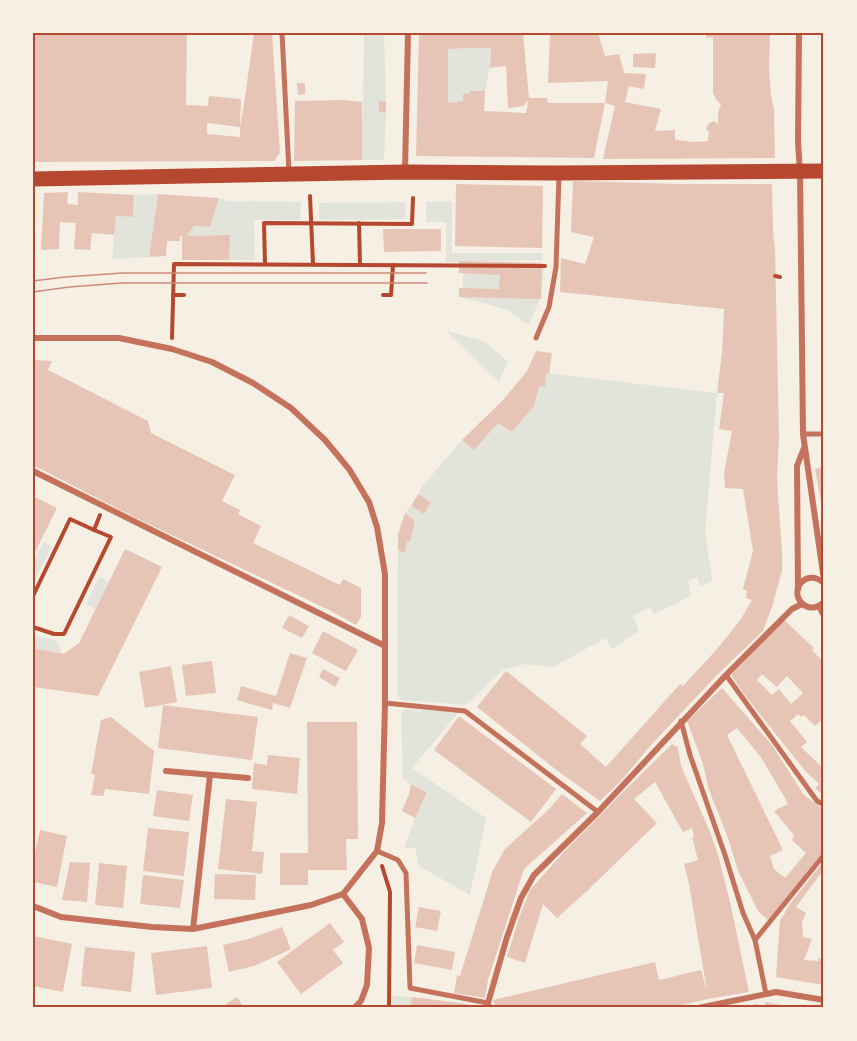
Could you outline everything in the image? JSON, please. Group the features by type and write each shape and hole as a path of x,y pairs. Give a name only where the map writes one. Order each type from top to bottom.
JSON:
{"main road":[{"path":"33,179 405,172 824,171"}],"street":[{"path":"282,33 289,175"},
{"path":"405,172 408,33"},
{"path":"798,589 807,579 816,578 824,581 803,434 798,142 799,33"},
{"path":"536,338 549,307 556,267 559,173"},
{"path":"33,338 119,338 172,349 212,362 254,383 291,408 325,440 349,469 369,502 377,527 385,574 382,823 377,851 344,894 311,905 193,929 61,917 33,906"},
{"path":"803,434 824,434"},
{"path":"804,448 797,466 798,597 802,604 810,608 821,604 824,616"},
{"path":"33,471 385,646"},
{"path":"377,851 398,860 406,873 410,988 489,1005 507,937 521,898 534,875 598,812 726,675 792,609 802,604"},
{"path":"726,675 817,801 824,805"},
{"path":"385,703 465,711 598,812"},
{"path":"681,721 690,755 743,914 755,940 766,994"},
{"path":"166,771 248,778"},
{"path":"193,929 210,775"},
{"path":"755,940 824,855"},
{"path":"344,894 362,919 369,948 367,985 361,1001 354,1008"},
{"path":"698,1008 776,992 824,1000"}],"path":[{"path":"33,196 33,222"},
{"path":"309,196 313,264"},
{"path":"265,264 264,223 412,224 414,198"},
{"path":"358,223 360,264"},
{"path":"172,349 174,264 556,267"},
{"path":"383,295 391,295 393,265"},
{"path":"173,295 184,295"},
{"path":"94,530 104,507"},
{"path":"33,596 70,519 111,537 64,634 54,634 33,627"},
{"path":"377,851 390,892 389,1008"}],"shaded area":[{"path":"364,33 384,33 386,102 379,102 379,111 386,112 384,160 362,160"},
{"path":"491,48 485,91 471,91 463,94 463,101 448,103 448,49"},
{"path":"158,194 149,257 112,259 116,216 133,217 134,195"},
{"path":"219,198 226,199 226,201 301,202 300,220 254,220 255,260 229,260 229,235 187,236 194,226 210,227"},
{"path":"452,201 452,253 543,253 542,260 446,262 446,222 426,222 426,202"},
{"path":"405,202 405,219 319,220 319,203"},
{"path":"463,268 544,268 541,296 529,325 505,309 463,298"},
{"path":"446,331 481,340 508,361 499,382"},
{"path":"546,373 717,393 705,534 713,582 700,586 697,577 688,581 691,596 654,614 650,607 633,616 639,631 612,649 606,638 553,667 525,664 503,670 466,705 400,700 397,693 398,550 405,552 415,521 405,513 411,506 424,513 431,502 418,494 462,440 474,449 498,423 512,432 534,405 539,386 545,387"},
{"path":"44,542 52,546 33,584 33,564"},
{"path":"99,577 109,582 95,609 86,604"},
{"path":"33,636 56,640 62,653 33,648"},
{"path":"406,709 459,712 412,768 486,818 470,895 419,866 415,848 404,848 427,794 403,779 401,715"},
{"path":"392,996 412,997 410,1008 392,1008"}],"building":[{"path":"33,33 187,33 186,105 208,106 209,96 241,99 240,127 254,33 272,33 280,153 274,161 33,162","holes":["207,123 240,127 240,137 207,134"]},
{"path":"419,33 523,33 529,98 547,98 548,103 605,103 594,158 416,156","holes":["491,48 490,68 506,66 508,108 524,106 526,101 528,102 526,113 484,111 485,91 470,91 470,93 463,94 463,101 448,103 448,49"]},
{"path":"550,33 598,33 605,56 619,54 624,73 646,74 644,89 629,86 625,102 661,109 655,131 675,130 675,140 695,142 708,141 707,126 714,121 718,124 721,104 713,93 713,37 706,38 706,33 770,33 769,71 774,110 775,158 603,159 615,106 605,103 608,81 548,83"},
{"path":"656,53 655,68 633,67 633,54"},
{"path":"297,83 305,83 305,94 298,95"},
{"path":"295,101 362,102 362,160 294,161"},
{"path":"379,101 386,102 386,112 379,112"},
{"path":"573,181 772,184 775,249 779,437 777,479 782,571 772,607 763,631 717,675 600,801 559,772 477,707 506,671 587,736 580,744 606,767 680,684 683,686 717,649 741,619 752,600 746,598 747,591 743,589 753,551 743,489 725,488 724,473 732,431 719,429 724,393 717,393 724,309 560,292 561,258 585,264 594,237 571,232"},
{"path":"456,184 543,186 542,248 455,246"},
{"path":"68,192 67,204 78,205 78,192 134,195 133,217 116,216 114,235 92,233 90,250 74,249 76,223 60,222 59,249 41,250 44,193"},
{"path":"158,194 219,198 210,227 194,226 187,236 230,235 229,260 182,260 182,236 180,236 180,241 167,241 166,256 149,257"},
{"path":"383,229 441,229 441,251 384,252"},
{"path":"459,261 542,263 541,299 459,297 459,288 499,289 500,275 459,273"},
{"path":"536,351 552,353 549,374 546,373 545,387 539,386 534,406 512,432 498,423 474,450 462,440 503,400 527,371"},
{"path":"33,360 52,361 48,370 148,421 151,433 235,475 222,501 240,510 238,514 261,526 253,543 340,585 343,579 361,588 361,617 356,625 33,465"},
{"path":"824,467 824,507 822,507 815,469"},
{"path":"418,494 431,502 424,514 411,506"},
{"path":"33,496 57,508 33,556"},
{"path":"405,513 415,521 405,553 398,550 398,534"},
{"path":"125,549 162,567 98,696 33,687 33,648 64,654 79,643"},
{"path":"289,615 309,626 302,638 282,628"},
{"path":"784,620 814,648 812,650 824,663 824,722 822,720 815,726 804,715 801,717 798,714 790,721 807,742 801,747 824,769 824,795 815,789 819,784 806,772 731,675","holes":["762,674 777,687 787,676 803,693 791,704 779,689 772,695 757,680"]},
{"path":"323,631 358,650 346,671 312,653"},
{"path":"290,653 307,658 290,708 273,703 272,710 237,700 241,686 276,696"},
{"path":"212,661 216,693 186,696 182,665"},
{"path":"171,666 177,702 145,708 139,672"},
{"path":"323,669 340,678 335,687 319,677"},
{"path":"722,688 772,745 804,795 824,810 824,853 769,921 758,911 738,871 687,721","holes":["737,728 760,756 788,804 774,811 794,835 792,840 806,853 785,878 774,869 770,856 783,850 727,735"]},
{"path":"163,705 258,717 252,760 158,748"},
{"path":"459,716 556,789 531,822 434,750"},
{"path":"111,717 154,751 149,794 105,789 104,796 91,795 95,775 91,774 101,720"},
{"path":"307,722 357,722 358,839 346,839 347,870 308,870 308,885 280,885 280,853 308,853"},
{"path":"672,744 678,747 681,766 718,855 749,992 670,1008 495,1008 493,1000 655,962 659,980 701,970 707,991 684,864 698,860 692,828 683,832 655,782 634,799 657,823 557,918 543,904 525,963 507,957 530,890 563,853"},
{"path":"268,755 300,758 297,794 252,789 254,763 267,765"},
{"path":"411,784 427,793 415,818 402,811"},
{"path":"157,790 193,795 189,821 153,816"},
{"path":"562,794 587,813 524,869 488,980 485,998 454,993 457,975 460,976 493,870 505,849 547,811"},
{"path":"226,799 257,802 252,851 264,852 262,874 218,869"},
{"path":"148,828 189,832 184,876 143,871"},
{"path":"40,830 67,836 57,887 33,882 33,862"},
{"path":"824,861 824,869 796,907 806,913 802,923 803,937 812,939 804,960 818,961 818,958 824,960 824,985 776,977 780,921 790,904"},
{"path":"70,862 90,863 87,902 62,900"},
{"path":"99,863 127,866 123,908 95,905"},
{"path":"215,874 256,875 255,900 214,899"},
{"path":"143,875 184,880 180,908 140,904"},
{"path":"419,907 441,911 437,931 415,927"},
{"path":"330,923 344,942 333,950 343,963 301,994 277,962"},
{"path":"282,927 291,949 254,966 229,972 223,945"},
{"path":"33,936 72,944 63,992 33,986"},
{"path":"417,945 455,952 452,970 414,963"},
{"path":"207,946 212,988 156,995 151,953"},
{"path":"85,947 135,952 131,992 81,986"},
{"path":"237,997 244,1008 220,1008"},
{"path":"412,997 468,1004 471,1008 410,1008"},
{"path":"766,1002 811,1008 743,1008 755,1004 764,1006"}],"tram line":[{"path":"33,281 123,273 426,273"},
{"path":"33,292 122,283 427,283"}]}
